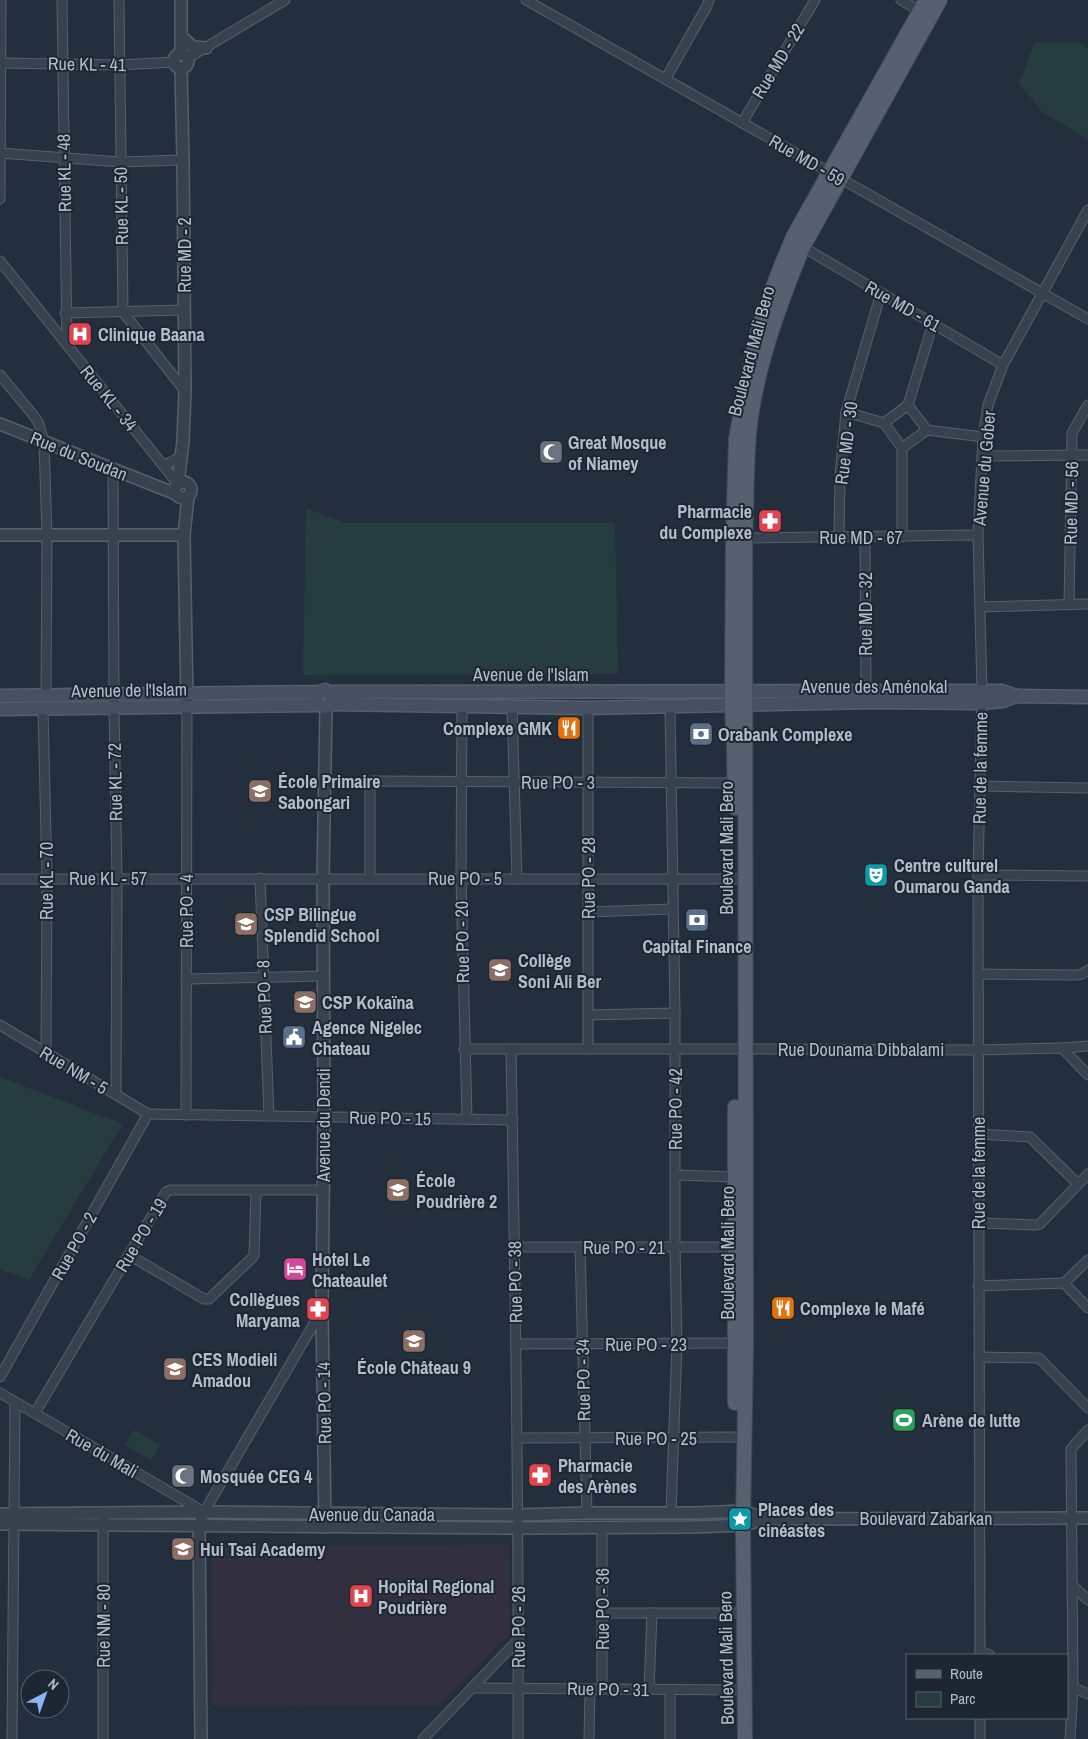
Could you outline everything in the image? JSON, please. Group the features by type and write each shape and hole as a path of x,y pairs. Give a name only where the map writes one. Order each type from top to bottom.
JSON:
{"main road":[{"name":"Boulevard Mali Bero","path":"738,698 745,538 740,506 749,434 758,385 772,330 787,286 835,176 901,57 940,0"},
{"name":"Boulevard Mali Bero","path":"901,57 923,5"},
{"name":"Boulevard Mali Bero","path":"741,1735 739,1518 740,783 738,698 740,506 736,439 746,383 759,328 777,276 793,237 835,176"},
{"name":"Avenue des Aménokal","path":"738,698 837,697 917,692 982,697 1002,691 1016,696 1088,697"},
{"name":"Avenue de l'Islam","path":"0,696 46,695 114,701 738,698"},
{"name":"Avenue de l'Islam","path":"325,700 376,706 588,708 670,707 738,698"},
{"name":"Avenue de l'Islam","path":"0,709 43,709 114,701"},
{"name":"Boulevard Mali Bero","path":"739,1518 735,1438 740,1343 734,1247 740,1049"}],"street":[{"path":"0,199 1,0"},
{"name":"Rue KL - 48","path":"62,0 65,313 67,345"},
{"name":"Rue KL - 50","path":"120,0 120,162 123,312"},
{"name":"Rue MD - 2","path":"180,489 185,390 181,0"},
{"path":"181,61 285,0"},
{"name":"Rue MD - 59","path":"526,0 1088,319"},
{"path":"666,78 707,6 708,0"},
{"path":"901,0 923,5"},
{"name":"Rue MD - 22","path":"742,123 814,1"},
{"path":"182,37 193,47 206,48"},
{"name":"Rue KL - 41","path":"1,63 120,65 181,61"},
{"path":"0,153 120,162 184,160"},
{"name":"Avenue du Gober","path":"982,697 978,535 983,437 988,405 1003,364 1087,216"},
{"name":"Rue MD - 61","path":"803,247 1003,364"},
{"name":"Rue KL - 34","path":"0,262 163,465 180,489"},
{"name":"Rue MD - 30","path":"838,537 840,475 846,412 881,293"},
{"path":"65,313 184,310"},
{"path":"123,312 185,390"},
{"path":"884,423 908,405 933,323"},
{"path":"0,376 34,416 39,424 44,442 47,535 46,695"},
{"path":"908,405 926,430"},
{"name":"Rue MD - 56","path":"1069,605 1072,432 1088,406"},
{"path":"846,412 884,423 902,448 902,537"},
{"name":"Rue du Soudan","path":"0,424 158,487 180,489"},
{"path":"902,448 926,430 983,437"},
{"name":"Rue MD - 2","path":"183,441 180,457 180,489 184,535 187,701"},
{"path":"982,456 1088,456"},
{"path":"163,465 180,457"},
{"name":"Rue KL - 72","path":"113,470 112,535 117,879 116,1095"},
{"path":"0,535 184,535"},
{"name":"Rue MD - 67","path":"745,538 978,535"},
{"name":"Rue MD - 32","path":"865,537 872,694"},
{"path":"980,606 1088,604"},
{"name":"Rue de la femme","path":"980,1653 978,875 982,697"},
{"name":"Avenue du Dendi","path":"204,1512 322,1310 325,700"},
{"name":"Rue PO - 4","path":"186,1115 187,701"},
{"name":"Rue PO - 20","path":"462,706 461,878 466,1119"},
{"path":"512,706 516,879"},
{"name":"Rue PO - 42","path":"670,707 675,1013 677,1344 672,1438 671,1512"},
{"name":"Rue PO - 28","path":"588,708 588,1049"},
{"name":"Rue KL - 70","path":"43,709 47,878 46,1053"},
{"name":"Rue PO - 3","path":"370,878 370,783 372,781 740,783"},
{"path":"980,786 1088,788"},
{"path":"978,875 1088,876"},
{"name":"Rue PO - 5","path":"186,878 740,879"},
{"name":"Rue KL - 57","path":"0,879 186,878"},
{"name":"Rue PO - 8","path":"260,878 269,1116"},
{"path":"588,912 672,910"},
{"path":"978,974 1077,975 1088,970"},
{"path":"186,980 323,976"},
{"path":"588,1014 675,1013"},
{"name":"Rue NM - 5","path":"0,1025 148,1114"},
{"name":"Rue Dounama Dibbalami","path":"464,1049 978,1050 1088,1046"},
{"path":"1062,1048 1088,1075"},
{"name":"Rue PO - 38","path":"511,1049 519,1515"},
{"name":"Rue PO - 15","path":"148,1114 513,1120"},
{"name":"Rue PO - 2","path":"0,1377 148,1114"},
{"path":"978,1134 1030,1137 1078,1184"},
{"path":"978,1223 1036,1225 1044,1220 1088,1174"},
{"path":"676,1175 735,1177"},
{"name":"Rue PO - 19","path":"35,1413 163,1195 170,1190 323,1190"},
{"path":"128,1255 204,1299 209,1299 254,1256 256,1191"},
{"name":"Rue PO - 21","path":"514,1247 734,1247"},
{"name":"Rue PO - 34","path":"580,1247 587,1513"},
{"path":"978,1286 1064,1284 1088,1260"},
{"path":"1064,1284 1088,1308"},
{"name":"Rue PO - 14","path":"322,1310 325,1527"},
{"name":"Rue PO - 23","path":"516,1344 740,1343"},
{"path":"979,1357 1039,1358 1088,1408"},
{"name":"Rue du Mali","path":"0,1393 204,1512"},
{"path":"12,1739 15,1402"},
{"path":"1070,1739 1073,1586 1071,1518 1072,1449 1088,1430"},
{"name":"Rue PO - 25","path":"518,1438 735,1438"},
{"path":"201,1739 199,1526 204,1512"},
{"name":"Avenue du Canada","path":"0,1514 14,1519 103,1519 204,1512 519,1515 671,1512 739,1518"},
{"name":"Rue PO - 26","path":"518,1739 519,1515"},
{"name":"Avenue du Canada","path":"103,1519 199,1526 602,1528 739,1518"},
{"name":"Boulevard Zabarkan","path":"739,1518 1088,1518"},
{"name":"Avenue du Canada","path":"0,1524 14,1519"},
{"name":"Rue NM - 80","path":"103,1519 103,1739"},
{"name":"Rue PO - 36","path":"602,1528 602,1689"},
{"path":"1073,1586 1088,1600"},
{"path":"602,1613 740,1613"},
{"path":"650,1690 652,1613"},
{"path":"423,1739 517,1641"},
{"path":"1070,1687 1088,1694"},
{"name":"Rue PO - 31","path":"472,1688 740,1690"},
{"path":"589,1739 590,1689"},
{"path":"670,1690 670,1739"},
{"path":"980,1719 980,1739"}],"shaded area":[{"name":"Hopital Regional Poudrière","path":"509,1544 510,1634 439,1706 212,1705 211,1558 225,1545 407,1546"}],"green space":[{"path":"1035,42 1081,43 1088,48 1088,139 1042,112 1019,83"},
{"path":"306,508 344,523 615,523 618,674 303,675"},
{"path":"0,1077 123,1124 29,1280 0,1269"},
{"path":"134,1430 160,1445 151,1460 125,1445"}],"place":[{"name":"Clinique Baana","path":"80,334"},
{"name":"Great Mosque of Niamey","path":"551,452"},
{"name":"Pharmacie du Complexe","path":"770,521"},
{"name":"Complexe GMK","path":"569,728"},
{"name":"Orabank Complexe","path":"701,734"},
{"name":"École Primaire Sabongari","path":"260,791"},
{"name":"Centre culturel Oumarou Ganda","path":"876,875"},
{"name":"Capital Finance","path":"697,920"},
{"name":"CSP Bilingue Splendid School","path":"246,924"},
{"name":"Collège Soni Ali Ber","path":"500,970"},
{"name":"CSP Kokaïna","path":"305,1002"},
{"name":"Agence Nigelec Chateau","path":"294,1037"},
{"name":"École Poudrière 2","path":"398,1190"},
{"name":"Hotel Le Chateaulet","path":"295,1269"},
{"name":"Complexe le Mafé","path":"783,1308"},
{"name":"Collègues Maryama","path":"318,1309"},
{"name":"École Château 9","path":"414,1341"},
{"name":"CES Modieli Amadou","path":"175,1369"},
{"name":"Arène de lutte","path":"904,1420"},
{"name":"Pharmacie des Arènes","path":"540,1475"},
{"name":"Mosquée CEG 4","path":"183,1476"},
{"name":"Places des cinéastes","path":"740,1519"},
{"name":"Hui Tsai Academy","path":"183,1549"},
{"name":"Hopital Regional Poudrière","path":"361,1596"}]}
